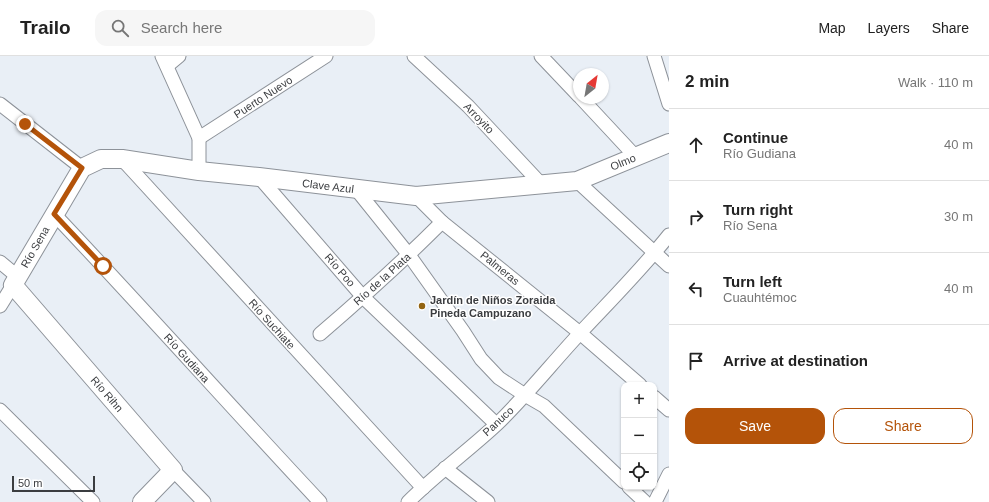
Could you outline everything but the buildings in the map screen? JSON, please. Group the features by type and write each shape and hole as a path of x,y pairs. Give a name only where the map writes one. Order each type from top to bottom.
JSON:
{"main road":[{"name":"Olmo","path":"577,181 635,156 666,148"},
{"name":"Clave Azul","path":"82,168 101,159 122,159 200,171 416,196 577,181"},
{"name":"Río Sena","path":"15,281 82,168"},
{"name":"Río Rihn","path":"15,281 173,470"},
{"path":"142,502 173,470"}],"street":[{"path":"180,56 164,61 199,138 200,171"},
{"name":"Puerto Nuevo","path":"199,138 326,56"},
{"name":"Arroyito","path":"414,56 468,106 541,184"},
{"path":"541,56 573,90"},
{"path":"654,56 669,104"},
{"path":"0,104 82,168"},
{"path":"587,104 635,156"},
{"name":"Río Suchiate","path":"122,159 422,488"},
{"name":"Río Poo","path":"259,177 364,297 496,424"},
{"path":"577,181 669,266"},
{"path":"356,189 409,255 463,330 481,359 499,378 544,406 621,479"},
{"name":"Palmeras","path":"416,196 442,222 580,333 637,382"},
{"name":"Río Gudiana","path":"54,214 320,502"},
{"name":"Río de la Plata","path":"320,334 364,297 442,222"},
{"name":"Panuco","path":"408,502 444,468 496,424 525,395 580,333 655,253 669,235"},
{"path":"0,262 15,281"},
{"name":"Río Sena","path":"0,306 15,281"},
{"path":"657,400 669,410"},
{"path":"0,410 93,502"},
{"path":"444,468 488,502"},
{"name":"Río Rihn","path":"173,470 204,502"},
{"path":"655,502 669,474"},
{"path":"632,490 645,502"}],"place":[{"name":"Jardín de Niños Zoraida Pineda Campuzano","path":"422,306"}],"route":[{"path":"25,124 82,168 54,214 103,266"}]}
